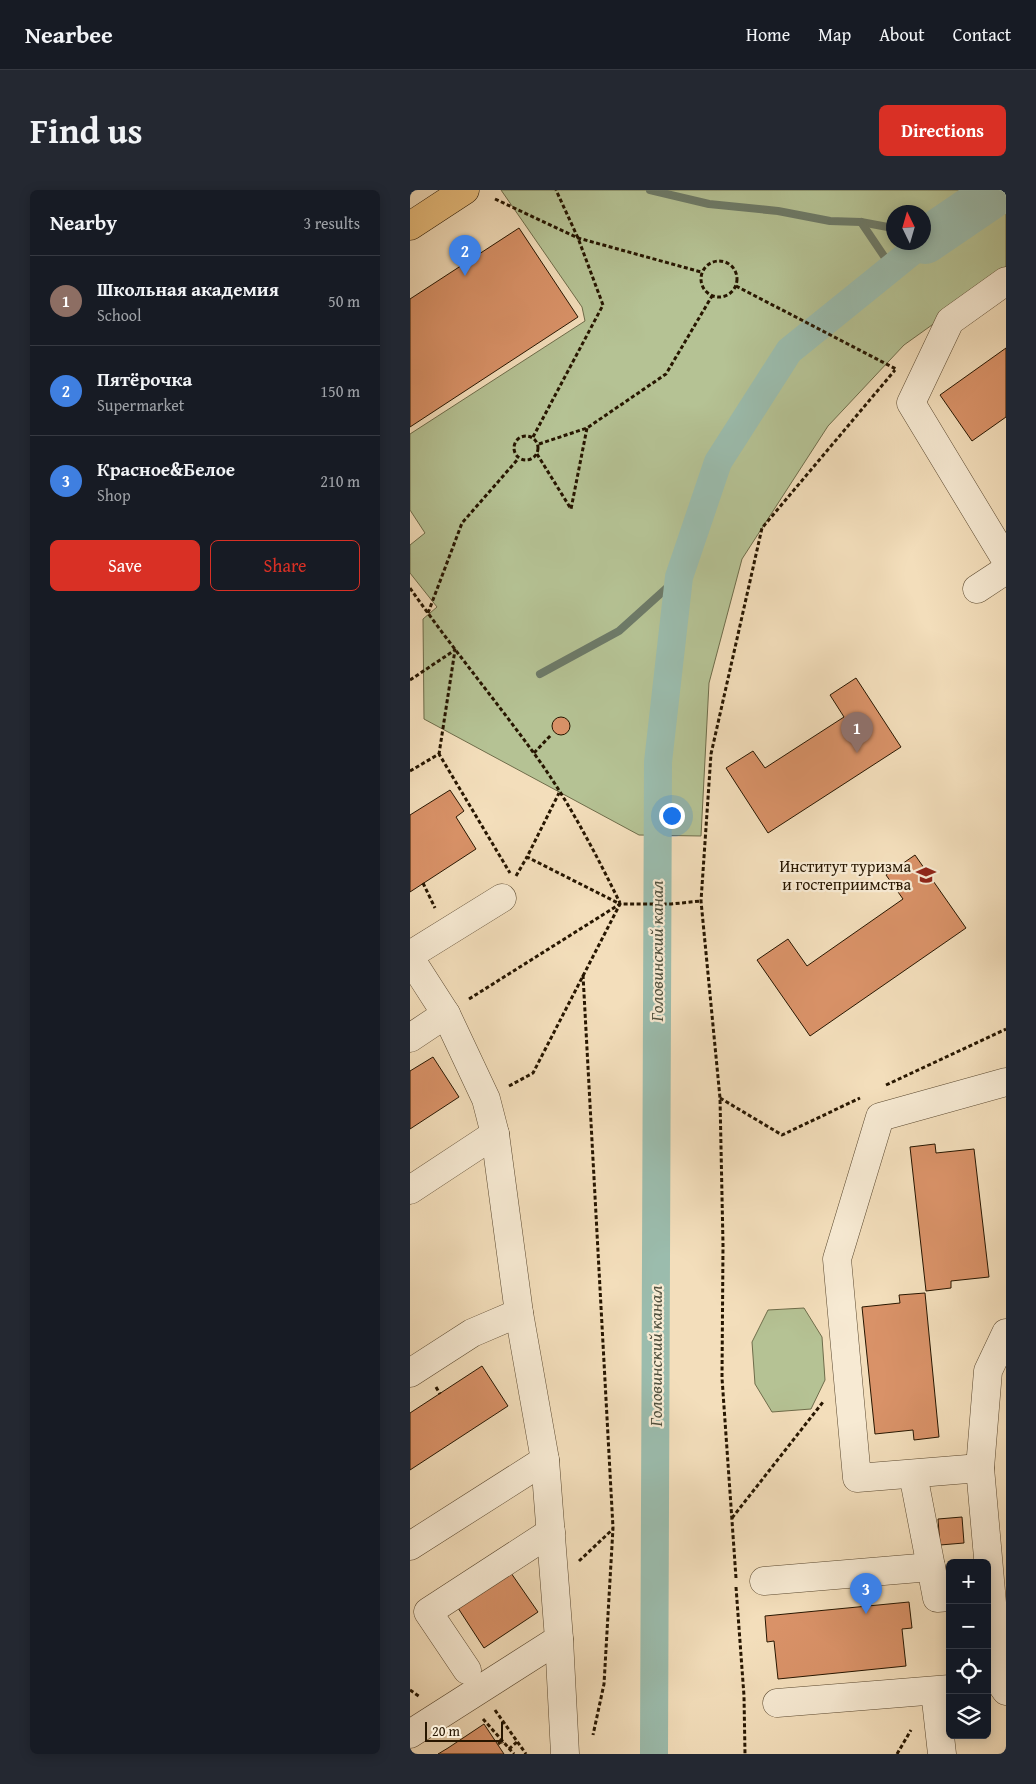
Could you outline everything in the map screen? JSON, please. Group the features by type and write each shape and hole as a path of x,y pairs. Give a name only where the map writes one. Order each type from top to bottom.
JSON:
{"main road":[{"path":"410,226 465,190"}],"lane":[{"path":"1006,281 950,321 911,403 999,530 1006,560"},
{"path":"976,590 1006,570"},
{"path":"508,888 410,957 446,1014 486,1099 495,1134 519,1312 545,1460 556,1582 565,1754"},
{"path":"410,1038 446,1014"},
{"path":"980,1468 857,1478 837,1259 880,1117 1006,1082"},
{"path":"410,1190 495,1134"},
{"path":"410,1373 472,1333 519,1312"},
{"path":"1000,1684 995,1594 980,1468 988,1371 1006,1333"},
{"path":"410,1546 545,1460"},
{"path":"913,1474 937,1598 946,1597"},
{"path":"474,1679 428,1612 551,1532"},
{"path":"764,1581 931,1567"},
{"path":"410,1734 474,1679 559,1639"},
{"path":"777,1703 942,1690 942,1754"}],"path":[{"path":"533,437 602,305 578,238 556,190"},
{"path":"495,199 578,238 701,272"},
{"path":"711,261 726,261 736,271 736,286 726,296 712,296 701,286 701,272 711,261"},
{"path":"736,286 896,369"},
{"path":"539,444 588,428 666,374 712,296"},
{"path":"745,1754 744,1696 722,1378 723,1245 720,1098 701,901 711,754 762,528 903,363"},
{"path":"518,459 514,452 515,441 523,436 533,437 539,444 538,454 571,509 588,428"},
{"path":"518,459 530,460 538,454"},
{"path":"428,613 462,523 518,459"},
{"path":"410,588 534,753 604,869 620,904"},
{"path":"410,680 455,650"},
{"path":"455,650 439,754 508,888"},
{"path":"534,753 551,735"},
{"path":"410,771 439,754"},
{"path":"559,793 527,857 620,904 671,904 701,901"},
{"path":"486,1099 533,1073 620,904"},
{"path":"446,1014 620,904"},
{"path":"583,975 613,1528 604,1684 592,1738"},
{"path":"880,1088 1006,1029"},
{"path":"720,1098 782,1135 862,1097"},
{"path":"732,1518 825,1399"},
{"path":"556,1582 613,1528"},
{"path":"474,1679 526,1754"},
{"path":"485,1721 509,1749"},
{"path":"498,1744 502,1741 514,1754"},
{"path":"509,1749 517,1742"}],"green space":[{"path":"501,190 1006,190 1006,272 904,345 828,426 742,559 709,683 701,836 639,835 424,719 423,619 437,607 410,573 410,545 425,533 410,510 410,434 585,321 582,307"},
{"path":"804,1308 822,1337 825,1380 811,1409 772,1412 755,1384 752,1342 768,1310"}],"building":[{"path":"519,228 578,317 410,427 410,299"},
{"path":"1006,348 1006,417 972,441 940,395"},
{"path":"856,678 901,747 768,833 726,768 753,751 765,768 844,717 830,695"},
{"path":"557,717 565,717 570,722 568,733 557,735 552,730 552,722"},
{"path":"450,790 464,811 456,817 476,849 410,892 410,815"},
{"path":"915,855 966,928 810,1036 757,960 788,939 807,966 903,899 886,875"},
{"path":"433,1057 459,1097 410,1129 410,1071"},
{"path":"935,1144 936,1153 974,1149 989,1277 951,1281 951,1288 926,1291 910,1147"},
{"path":"925,1293 939,1437 914,1440 913,1430 875,1434 862,1307 900,1303 899,1295"},
{"path":"482,1366 508,1406 410,1470 410,1413"},
{"path":"962,1517 964,1543 940,1545 938,1519"},
{"path":"511,1573 538,1612 484,1648 458,1608"},
{"path":"909,1602 912,1628 902,1629 906,1666 778,1679 774,1641 767,1642 765,1616"},
{"path":"484,1724 504,1754 438,1754 448,1748"}],"waterway":[{"path":"650,190 709,204 778,211 830,221 861,222 886,227"},
{"path":"931,237 1000,190"},
{"path":"861,222 892,268"},
{"name":"Головинский канал","path":"654,1754 658,762 679,577 718,462 789,351 914,250"},
{"path":"540,674 619,631 679,577"}],"place":[{"name":"Пятёрочка","path":"465,276"},
{"name":"Школьная академия","path":"857,753"},
{"name":"Институт туризма и гостеприимства","path":"926,875"},
{"name":"Красное&Белое","path":"866,1614"}]}
